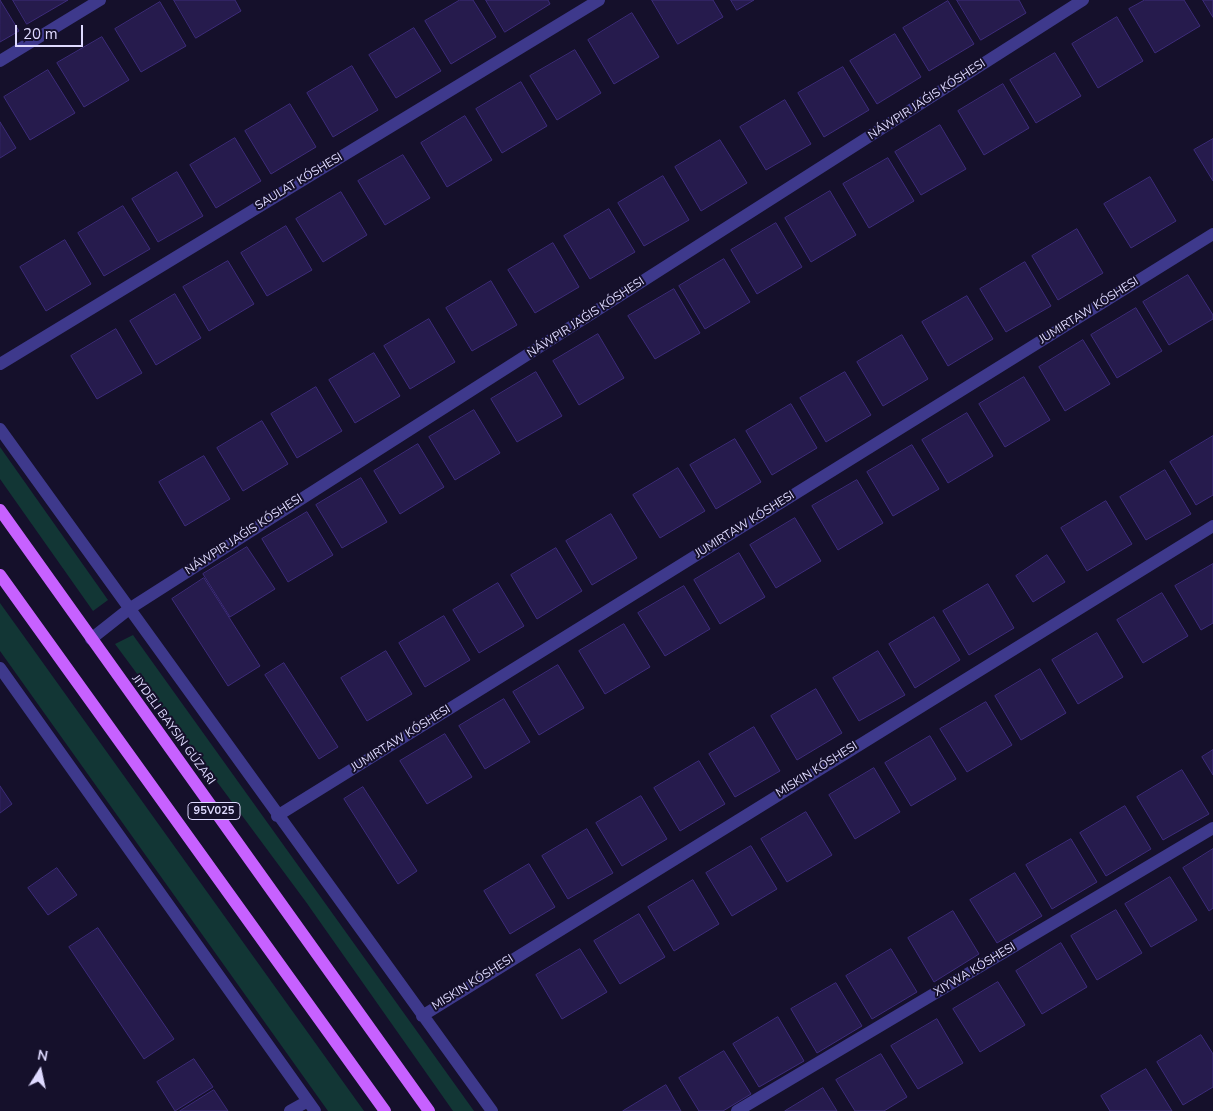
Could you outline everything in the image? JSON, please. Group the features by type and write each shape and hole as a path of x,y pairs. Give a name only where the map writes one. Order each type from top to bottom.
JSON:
{"main road":[{"name":"95V025","path":"0,510 429,1111"},
{"name":"95V025","path":"0,575 385,1111"}],"street":[{"path":"0,61 100,0"},
{"name":"SAULAT KÓSHESI","path":"0,364 599,0"},
{"path":"91,639 129,609 1083,0"},
{"path":"277,816 1213,234"},
{"path":"0,429 277,816 492,1111"},
{"name":"MISKIN KÓSHESI","path":"422,1016 1213,526"},
{"path":"0,668 312,1106 290,1111"},
{"name":"XIYWA KÓSHESI","path":"737,1111 1213,828"}],"green space":[{"path":"0,447 108,600 93,611 0,479"},
{"path":"0,603 364,1111 328,1111 0,651"},
{"path":"133,635 474,1111 453,1111 306,902 115,644"}],"building":[{"path":"0,0 19,31 0,42"},
{"path":"13,0 68,0 27,24"},
{"path":"174,0 235,0 241,11 196,38"},
{"path":"460,0 473,0 496,37 451,64 425,21"},
{"path":"486,0 548,0 550,4 505,32"},
{"path":"652,0 713,0 723,17 678,44"},
{"path":"731,0 754,0 737,10"},
{"path":"957,0 1019,0 1026,13 981,40"},
{"path":"1145,0 1184,0 1200,26 1155,53 1129,9"},
{"path":"1203,0 1213,0 1213,17"},
{"path":"948,1 974,44 929,71 903,28"},
{"path":"160,2 186,46 141,72 115,29"},
{"path":"632,13 659,57 614,84 588,40"},
{"path":"1117,17 1143,61 1098,88 1072,44"},
{"path":"414,28 441,71 396,98 369,55"},
{"path":"895,34 921,77 877,104 850,61"},
{"path":"102,37 129,80 84,107 57,63"},
{"path":"575,50 601,93 557,120 530,76"},
{"path":"1055,53 1081,96 1036,123 1010,80"},
{"path":"352,66 378,110 333,137 307,93"},
{"path":"843,67 869,110 824,137 798,93"},
{"path":"48,70 75,113 30,140 4,97"},
{"path":"521,82 547,126 502,153 476,109"},
{"path":"1003,84 1029,128 984,155 958,111"},
{"path":"785,100 811,144 766,170 740,127"},
{"path":"290,104 316,147 271,174 245,131"},
{"path":"465,116 492,160 447,187 421,143"},
{"path":"0,122 16,148 0,158"},
{"path":"940,125 966,169 921,195 895,152"},
{"path":"235,138 261,181 216,208 190,165"},
{"path":"1213,139 1213,181 1194,150"},
{"path":"720,140 747,183 701,211 675,167"},
{"path":"403,155 430,198 385,225 358,181"},
{"path":"888,158 914,201 869,228 843,184"},
{"path":"177,172 203,216 158,242 132,199"},
{"path":"663,176 689,220 644,246 618,203"},
{"path":"1150,177 1176,221 1131,248 1104,204"},
{"path":"830,191 856,235 811,262 785,218"},
{"path":"341,192 367,235 323,262 296,219"},
{"path":"123,206 150,249 104,276 78,233"},
{"path":"609,209 635,252 590,279 564,236"},
{"path":"776,223 802,267 757,294 731,250"},
{"path":"286,226 312,270 267,296 241,253"},
{"path":"1077,229 1103,273 1058,300 1032,256"},
{"path":"65,240 91,284 46,311 20,267"},
{"path":"553,243 579,287 535,313 508,270"},
{"path":"724,259 750,302 705,329 679,286"},
{"path":"228,261 254,304 209,331 183,287"},
{"path":"1025,262 1051,306 1006,332 980,289"},
{"path":"1188,275 1213,315 1213,319 1169,345 1143,302"},
{"path":"491,281 517,325 472,351 446,308"},
{"path":"674,289 700,333 655,359 628,316"},
{"path":"175,294 201,338 156,365 130,321"},
{"path":"967,296 993,339 948,366 922,322"},
{"path":"1136,308 1162,351 1117,378 1091,335"},
{"path":"429,319 455,362 410,389 384,346"},
{"path":"116,329 142,373 97,399 71,356"},
{"path":"598,334 624,378 579,405 553,361"},
{"path":"902,335 928,379 883,406 857,362"},
{"path":"1083,340 1110,384 1065,411 1039,367"},
{"path":"374,353 400,396 355,423 329,380"},
{"path":"536,372 562,416 517,442 491,399"},
{"path":"845,372 871,415 826,442 800,398"},
{"path":"1024,377 1050,420 1005,447 979,404"},
{"path":"316,387 342,431 297,458 271,414"},
{"path":"791,404 817,448 772,475 746,431"},
{"path":"474,410 500,453 455,480 429,437"},
{"path":"967,413 993,456 948,483 922,440"},
{"path":"262,421 288,464 243,491 217,448"},
{"path":"1213,436 1213,495 1196,505 1170,462"},
{"path":"735,439 761,482 716,509 690,465"},
{"path":"418,444 444,487 400,514 374,471"},
{"path":"912,445 939,489 893,516 867,472"},
{"path":"204,456 230,499 185,526 159,482"},
{"path":"678,468 705,511 660,538 633,495"},
{"path":"1165,470 1191,514 1146,540 1120,497"},
{"path":"361,478 387,522 342,548 316,505"},
{"path":"857,480 883,523 838,550 812,506"},
{"path":"1106,501 1132,544 1087,571 1061,528"},
{"path":"307,512 333,555 288,582 262,539"},
{"path":"611,514 637,558 592,585 566,541"},
{"path":"795,518 821,561 776,588 750,545"},
{"path":"247,547 275,589 230,617 203,574"},
{"path":"556,548 582,591 537,619 511,575"},
{"path":"739,553 765,597 720,624 694,580"},
{"path":"1047,555 1065,582 1033,602 1016,576"},
{"path":"1213,564 1213,623 1201,630 1175,586"},
{"path":"204,578 260,666 228,686 172,599"},
{"path":"498,583 524,626 479,653 453,610"},
{"path":"988,584 1014,628 969,655 943,611"},
{"path":"684,586 710,629 665,656 638,613"},
{"path":"1162,593 1188,636 1143,663 1117,620"},
{"path":"444,616 470,660 425,687 399,643"},
{"path":"934,617 960,660 915,688 889,644"},
{"path":"624,624 650,667 605,694 579,651"},
{"path":"1097,633 1123,677 1078,704 1052,660"},
{"path":"386,651 412,694 367,721 341,678"},
{"path":"878,651 905,695 859,721 833,678"},
{"path":"284,663 338,747 319,759 265,675"},
{"path":"558,665 584,708 539,735 513,692"},
{"path":"1040,669 1066,713 1021,740 995,696"},
{"path":"816,689 842,733 797,760 771,716"},
{"path":"504,699 530,742 485,769 459,726"},
{"path":"986,702 1012,745 967,772 940,729"},
{"path":"754,727 780,771 735,797 709,754"},
{"path":"445,734 472,777 427,804 400,761"},
{"path":"930,736 956,779 911,806 885,763"},
{"path":"1213,750 1213,775 1202,757"},
{"path":"699,761 725,804 680,831 654,788"},
{"path":"874,768 900,812 855,839 829,795"},
{"path":"1182,770 1209,814 1163,840 1137,797"},
{"path":"0,786 12,804 0,813"},
{"path":"363,787 417,871 398,884 344,799"},
{"path":"641,796 667,839 622,866 596,823"},
{"path":"1125,806 1151,849 1106,876 1080,833"},
{"path":"806,812 832,855 787,882 761,839"},
{"path":"587,829 613,873 568,899 542,856"},
{"path":"1071,839 1097,882 1052,909 1026,865"},
{"path":"751,846 777,889 732,916 706,873"},
{"path":"1213,849 1213,908 1209,911 1183,868"},
{"path":"529,864 555,907 510,934 484,891"},
{"path":"57,868 77,895 48,915 28,888"},
{"path":"1015,873 1042,916 997,943 970,900"},
{"path":"1170,877 1197,920 1151,947 1125,904"},
{"path":"693,880 719,924 674,951 648,907"},
{"path":"1116,910 1142,953 1097,980 1071,936"},
{"path":"953,911 979,954 934,982 908,938"},
{"path":"639,914 665,957 620,984 594,941"},
{"path":"98,928 174,1039 144,1059 69,947"},
{"path":"1061,943 1087,987 1042,1014 1016,971"},
{"path":"580,949 607,992 562,1019 536,975"},
{"path":"891,949 917,992 872,1019 846,976"},
{"path":"998,982 1025,1025 980,1052 953,1009"},
{"path":"836,983 862,1026 817,1053 791,1009"},
{"path":"778,1017 804,1061 759,1087 733,1044"},
{"path":"937,1019 963,1063 918,1089 891,1046"},
{"path":"1201,1035 1213,1054 1213,1087 1183,1105 1157,1062"},
{"path":"724,1051 751,1094 723,1111 699,1111 679,1078"},
{"path":"881,1054 907,1097 884,1111 855,1111 836,1080"},
{"path":"194,1059 213,1087 175,1111 157,1082"},
{"path":"1146,1069 1172,1111 1110,1111 1101,1096"},
{"path":"666,1085 681,1111 623,1111"},
{"path":"823,1088 837,1111 785,1111"},
{"path":"214,1090 228,1111 180,1111"}]}
